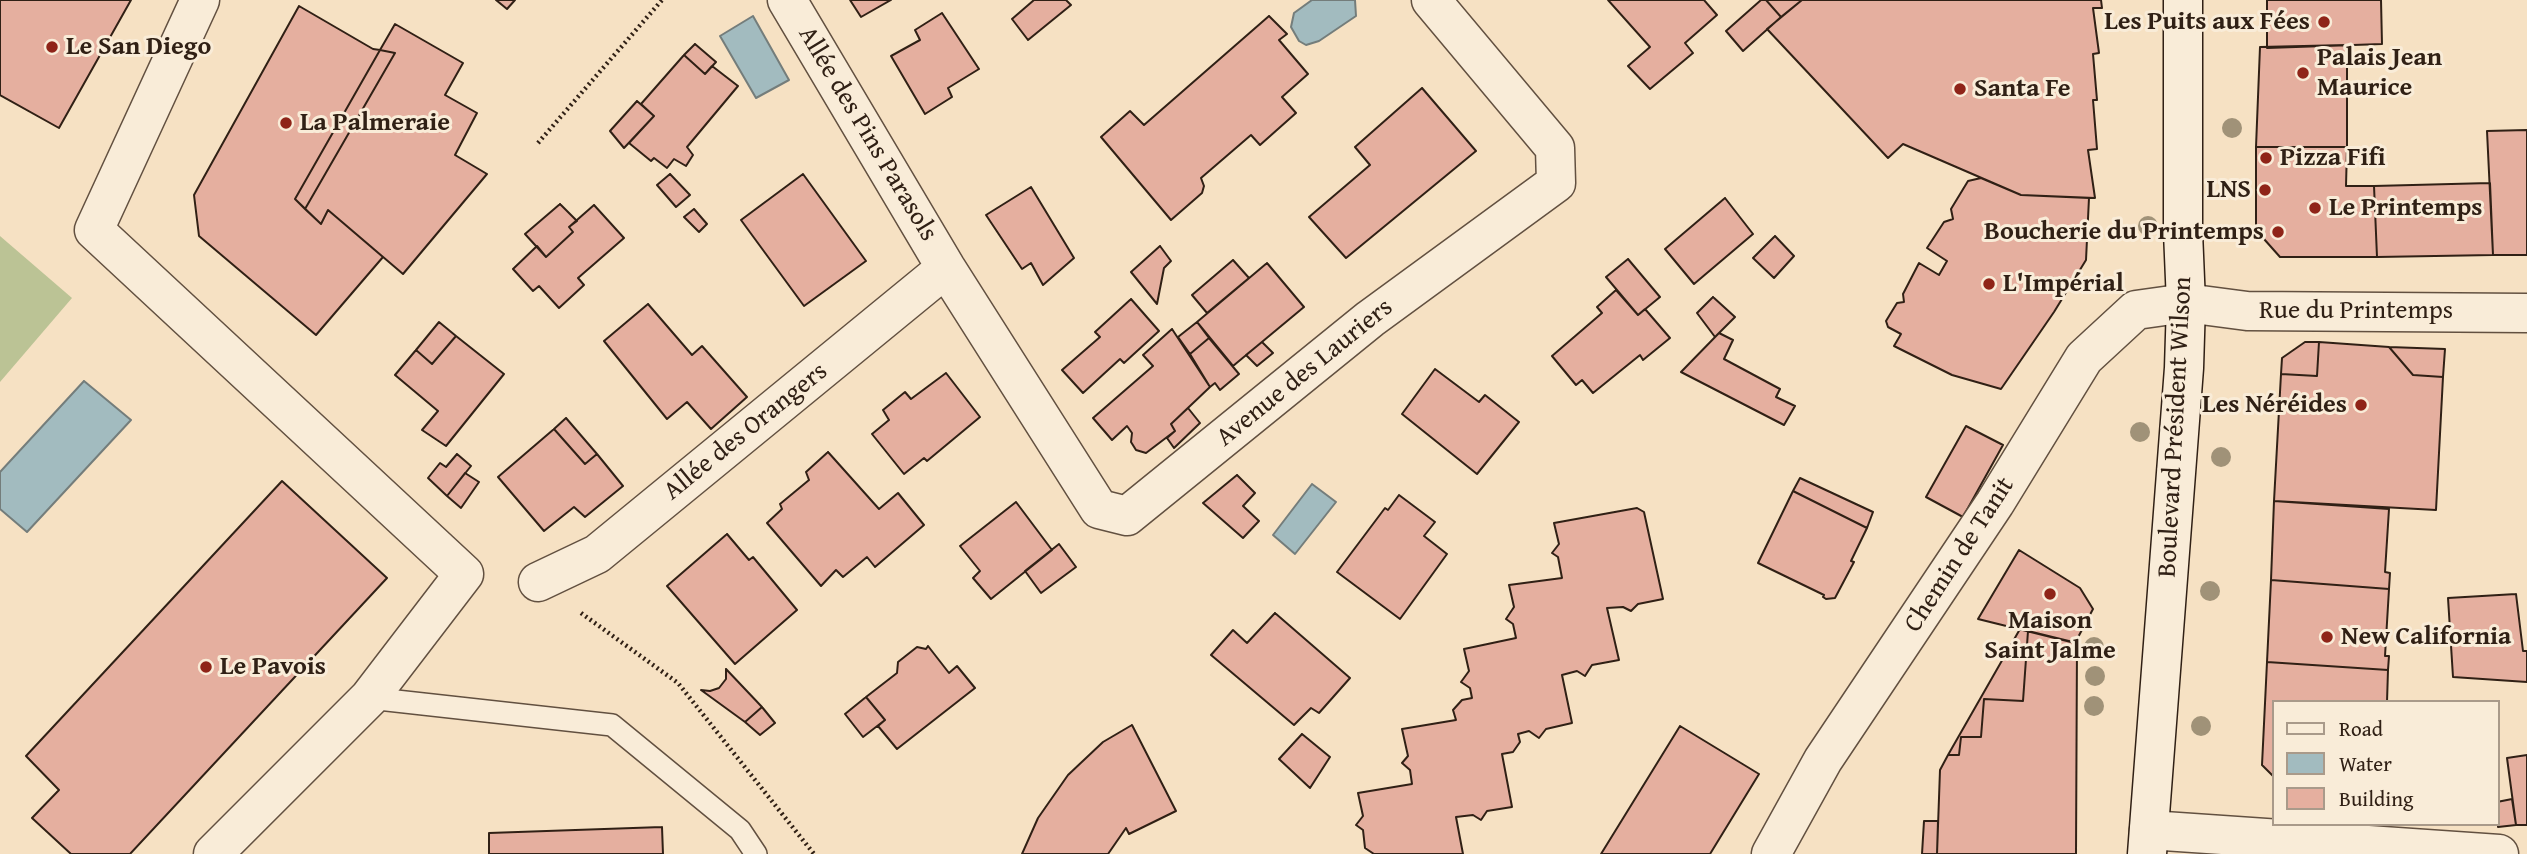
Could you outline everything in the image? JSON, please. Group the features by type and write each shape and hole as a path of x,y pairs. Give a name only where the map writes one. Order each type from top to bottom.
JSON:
{"street":[{"path":"200,0 93,230 464,574 369,698 213,854"},
{"name":"Allée des Pins Parasols","path":"787,0 946,268"},
{"name":"Avenue des Lauriers","path":"946,268 1100,509 1127,516 1370,319 1556,183 1555,148 1431,0"},
{"name":"Boulevard Président Wilson","path":"2148,842 2182,404 2186,303 2183,232 2183,0"},
{"name":"Allée des Orangers","path":"538,582 597,554 946,268"},
{"name":"Rue du Printemps","path":"2186,303 2247,311 2527,313"},
{"name":"Chemin de Tanit","path":"1771,854 1823,760 1995,503 2084,358 2136,310 2186,303"},
{"path":"2148,842 2499,854"}],"lane":[{"path":"369,698 612,725 740,830 756,854"}],"path":[{"path":"538,143 662,0"},
{"path":"538,582 678,683 814,854"}],"green space":[{"path":"0,236 72,298 0,382"}],"water":[{"path":"1312,0 1355,0 1356,16 1319,41 1306,45 1299,41 1291,27 1294,13"},
{"path":"753,16 789,80 756,98 720,36"},
{"path":"84,381 131,420 27,532 0,509 0,472"},
{"path":"1312,484 1336,502 1295,554 1273,535"}],"building":[{"name":"Le San Diego","path":"0,0 131,0 59,128 0,95"},
{"path":"496,0 515,0 507,9"},
{"path":"850,0 891,0 861,17"},
{"path":"1034,0 1066,0 1071,5 1028,40 1012,19"},
{"path":"1608,0 1704,0 1717,15 1685,43 1693,53 1650,89 1628,66 1650,47"},
{"path":"1761,0 1766,0 1781,17 1743,51 1726,31"},
{"path":"1766,0 1802,0 1781,17"},
{"name":"Santa Fe","path":"1802,0 2101,0 2102,8 2093,8 2099,53 2093,54 2097,149 2088,150 2095,198 2021,195 1903,144 1888,158 1767,29"},
{"name":"Les Puits aux Fées","path":"2267,0 2381,0 2382,44 2267,48"},
{"name":"La Palmeraie","path":"299,6 373,49 380,50 295,199 321,224 328,210 383,257 316,335 199,236 194,195"},
{"path":"942,13 979,69 948,88 952,97 925,114 891,56 920,40 915,30"},
{"path":"1269,16 1287,34 1279,40 1308,74 1282,97 1296,113 1260,145 1251,135 1201,178 1204,186 1202,193 1171,220 1101,137 1130,111 1144,125"},
{"path":"395,24 463,63 445,95 477,113 455,155 487,174 403,274 328,210 321,224 305,209 395,53 380,50"},
{"path":"695,44 716,62 705,74 684,55"},
{"name":"Palais Jean Maurice","path":"2347,45 2347,147 2256,147 2260,47"},
{"path":"380,50 395,53 305,209 295,199"},
{"path":"684,55 705,74 712,66 738,86 687,147 693,155 686,166 674,159 667,168 654,158 651,161 629,143 654,116 641,104"},
{"path":"1422,88 1476,151 1346,258 1309,217 1370,165 1355,147"},
{"path":"637,101 654,116 624,148 610,131"},
{"path":"2527,130 2527,255 2493,255 2487,131"},
{"name":"Le Printemps","path":"2256,147 2347,147 2346,186 2374,186 2377,257 2280,257 2256,230"},
{"path":"670,174 690,195 676,207 657,185"},
{"path":"803,174 866,261 804,306 741,220"},
{"name":"L'Impérial","path":"1981,178 2021,195 2089,198 2086,260 2001,389 1952,375 1894,346 1901,334 1888,327 1886,321 1897,303 1904,302 1903,294 1919,263 1939,275 1947,261 1927,248 1944,222 1953,219 1951,209 1968,181"},
{"path":"2490,183 2493,255 2377,257 2374,186"},
{"path":"1031,187 1074,258 1043,285 1031,263 1022,269 986,215"},
{"path":"1725,198 1753,234 1694,284 1665,249"},
{"path":"560,204 577,221 569,227 573,232 546,257 525,234"},
{"path":"594,205 624,238 578,278 584,285 559,308 539,286 533,291 513,269 537,246 546,257 573,232 569,227"},
{"path":"694,209 707,224 699,232 684,217"},
{"path":"1775,236 1794,256 1774,278 1753,258"},
{"path":"1160,246 1171,261 1164,268 1157,304 1131,272"},
{"path":"1628,259 1660,297 1638,315 1606,277"},
{"path":"1233,260 1249,278 1207,313 1192,295"},
{"path":"1267,263 1304,307 1233,366 1197,322"},
{"path":"1616,290 1638,315 1645,309 1670,338 1643,360 1640,355 1593,393 1582,380 1576,385 1552,356 1602,313 1597,307"},
{"path":"1713,297 1735,317 1715,337 1697,313"},
{"path":"1131,299 1159,331 1124,363 1120,359 1083,393 1062,370 1100,337 1095,332"},
{"path":"648,304 692,355 702,346 747,397 711,429 687,402 667,419 604,341"},
{"path":"439,322 456,336 432,364 416,350"},
{"path":"1197,322 1209,338 1190,354 1178,337"},
{"path":"1172,329 1210,387 1171,424 1175,431 1146,453 1136,450 1131,442 1132,433 1127,426 1112,440 1093,418 1153,366 1143,355"},
{"path":"1719,333 1733,340 1724,359 1780,389 1776,397 1795,406 1784,425 1681,372"},
{"path":"456,336 504,374 446,446 422,430 438,411 395,375 416,350 432,364"},
{"path":"1209,338 1239,374 1220,390 1215,383 1210,387 1190,354"},
{"path":"1262,342 1273,353 1257,366 1246,355"},
{"path":"2305,342 2319,342 2317,376 2281,374 2282,358"},
{"name":"Les Néréides","path":"2319,342 2389,347 2413,375 2443,377 2436,510 2274,501 2281,374 2317,376"},
{"path":"2389,347 2445,349 2443,377 2413,375"},
{"path":"1435,369 1479,402 1485,395 1519,422 1477,474 1402,414"},
{"path":"946,373 980,417 927,461 924,458 904,474 872,434 889,420 883,410 905,392 911,399"},
{"path":"1188,408 1200,423 1174,448 1167,438 1175,431 1171,424"},
{"path":"566,418 597,454 585,464 554,429"},
{"path":"1966,426 2003,445 1963,517 1926,497"},
{"path":"554,429 585,464 597,454 623,486 585,517 574,507 544,531 498,477"},
{"path":"828,452 879,509 898,493 924,525 875,567 867,557 843,577 836,570 821,586 767,523 782,509 780,504 809,480 806,472"},
{"path":"457,454 471,466 447,496 428,478 440,463 446,467"},
{"path":"465,473 479,482 461,508 447,496"},
{"path":"1237,475 1255,493 1243,506 1259,521 1243,538 1203,503"},
{"path":"1800,478 1873,512 1867,528 1793,491"},
{"name":"Le Pavois","path":"282,481 387,578 130,854 71,854 32,818 59,790 26,756"},
{"path":"1793,491 1867,528 1851,561 1854,562 1835,598 1826,599 1824,595 1758,563"},
{"path":"1399,495 1435,522 1424,536 1447,554 1400,619 1337,572 1385,508 1388,510"},
{"name":"New California","path":"2274,501 2389,509 2385,572 2390,573 2389,589 2271,580"},
{"path":"1016,502 1052,550 991,599 973,578 980,571 960,546"},
{"path":"1637,508 1644,512 1663,599 1638,604 1631,611 1623,607 1607,608 1619,660 1592,665 1585,676 1577,671 1562,675 1572,723 1546,729 1539,738 1529,731 1518,734 1520,742 1513,752 1502,754 1512,807 1487,811 1481,820 1473,815 1456,817 1463,854 1374,854 1365,848 1363,830 1356,825 1363,816 1358,793 1412,784 1410,770 1402,763 1408,756 1402,729 1456,720 1453,710 1462,700 1472,698 1470,688 1461,682 1469,671 1464,649 1516,638 1513,624 1506,619 1514,607 1509,585 1562,578 1558,557 1552,553 1559,544 1554,523"},
{"path":"727,534 749,560 753,557 797,610 735,664 667,586"},
{"path":"1059,544 1076,567 1041,593 1025,571"},
{"path":"2019,550 2080,588 2093,609 2075,643 1978,619"},
{"name":"New California","path":"2271,580 2389,589 2385,656 2389,656 2388,670 2267,662"},
{"path":"2516,594 2523,651 2527,651 2527,682 2453,677 2448,598"},
{"path":"1275,613 1350,678 1319,713 1311,708 1294,725 1211,655 1233,630 1247,643"},
{"path":"2020,629 2028,631 2023,701 1984,699 1981,737 1961,737 1959,755 1948,755"},
{"path":"2028,631 2077,643 2076,854 1937,854 1940,770 1948,755 1959,755 1961,737 1981,737 1984,699 2023,701"},
{"path":"928,646 949,673 957,666 975,688 897,749 878,726 885,720 866,697 897,673 898,662 917,647 926,649"},
{"name":"New California","path":"2267,662 2388,670 2387,700 2272,700 2272,775 2262,765"},
{"path":"726,669 762,707 745,722 701,690 719,688 726,679"},
{"path":"866,697 885,720 863,737 845,714"},
{"path":"762,707 775,723 760,735 745,722"},
{"path":"1132,725 1176,811 1129,834 1126,828 1108,854 1022,854 1038,818 1068,775 1103,742"},
{"path":"1680,726 1759,774 1710,854 1601,854"},
{"path":"1302,734 1330,757 1310,788 1279,759"},
{"path":"2527,755 2527,825 2516,825 2507,758"},
{"path":"2512,799 2516,825 2498,827 2499,802"},
{"path":"1924,821 1938,821 1937,854 1922,854"},
{"path":"662,827 663,854 489,854 489,833"}],"place":[{"name":"Les Puits aux Fées","path":"2324,22"},
{"name":"Le San Diego","path":"52,47"},
{"name":"Palais Jean Maurice","path":"2303,73"},
{"name":"Santa Fe","path":"1960,89"},
{"name":"La Palmeraie","path":"286,123"},
{"name":"Pizza Fifi","path":"2266,158"},
{"name":"LNS","path":"2265,190"},
{"name":"Le Printemps","path":"2315,208"},
{"name":"Boucherie du Printemps","path":"2278,232"},
{"name":"L'Impérial","path":"1989,284"},
{"name":"Les Néréides","path":"2361,405"},
{"name":"Maison Saint Jalme","path":"2050,594"},
{"name":"New California","path":"2327,637"},
{"name":"Le Pavois","path":"206,667"}]}
